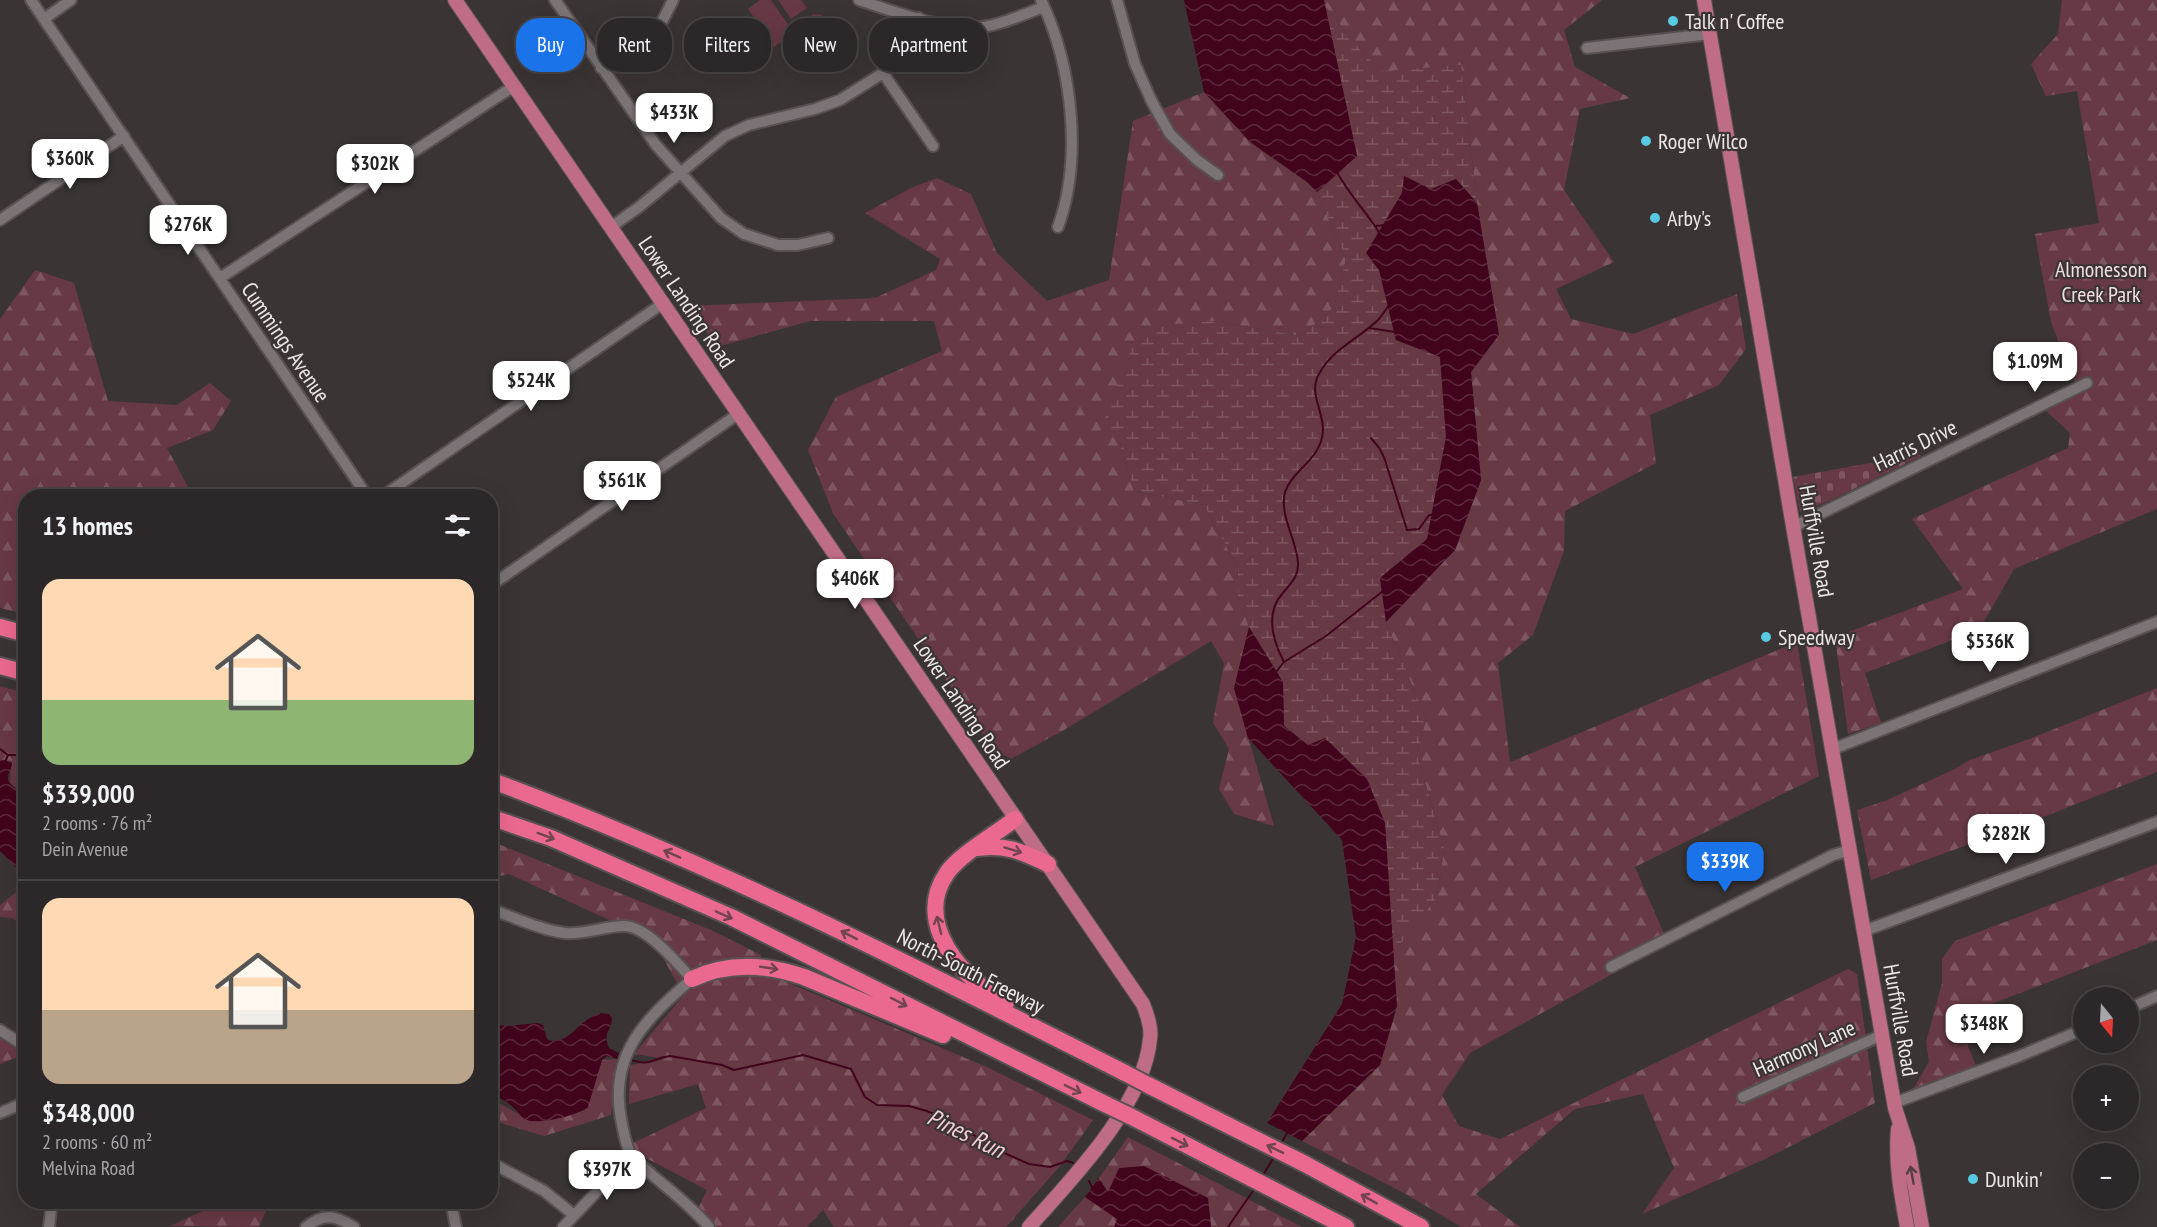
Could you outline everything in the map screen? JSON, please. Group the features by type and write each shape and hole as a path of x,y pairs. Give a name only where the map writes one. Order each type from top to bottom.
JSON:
{"highway":[{"path":"0,627 18,632"},
{"path":"0,666 18,671"},
{"name":"North-South Freeway","path":"498,783 569,809 777,899 1305,1164 1420,1227"},
{"path":"1015,819 953,865 941,884 936,909 940,933 950,953 968,976 1012,1006 1033,1027"},
{"path":"498,820 550,838 731,918 1130,1116 1346,1227"},
{"path":"976,848 991,846 1011,848 1048,864"},
{"path":"692,980 725,968 754,967 781,970 971,1047 1031,1068"}],"main road":[{"name":"Lower Landing Road","path":"455,0 1139,997 1147,1014 1151,1037 1147,1059 1131,1096 1108,1133 1071,1180 1029,1227"},
{"name":"Hurffville Road","path":"1704,0 1894,1103 1908,1148 1922,1227"},
{"name":"Hurffville Road","path":"1899,1124 1896,1150 1898,1179 1907,1227"}],"street":[{"name":"Cummings Avenue","path":"31,0 362,489"},
{"path":"44,19 70,0"},
{"path":"555,0 597,62"},
{"path":"664,18 673,0"},
{"path":"859,0 920,18"},
{"path":"1117,0 1135,64 1170,134 1197,160 1218,175"},
{"path":"988,25 997,24 1042,4 1060,52 1071,105 1071,151 1067,203 1058,226"},
{"path":"1587,48 1710,34"},
{"path":"604,72 656,145 721,218 744,234 778,245 798,245 828,238"},
{"path":"610,226 681,173 725,136 748,125 815,109 840,100 883,73 933,146"},
{"path":"220,278 514,86"},
{"path":"0,220 124,136"},
{"path":"393,489 662,304"},
{"name":"Harris Drive","path":"1793,527 2087,383"},
{"path":"498,580 738,414"},
{"path":"1833,749 2157,622"},
{"path":"1864,931 2157,822"},
{"path":"1611,967 1833,855 1850,850"},
{"path":"498,912 545,929 567,933 627,926 645,934 692,980 660,1006 642,1028 627,1052 620,1077 619,1109 631,1156 709,1227"},
{"path":"2139,1004 2157,996"},
{"path":"0,1030 18,1040"},
{"path":"1894,1103 2018,1057 2073,1034"},
{"name":"Harmony Lane","path":"1743,1097 1882,1035"},
{"path":"0,1113 18,1105"},
{"path":"562,1227 631,1156"},
{"path":"498,1165 544,1191 573,1215"},
{"path":"49,1227 51,1209"},
{"path":"452,1209 456,1227"},
{"path":"306,1227 324,1217 340,1218 354,1227"}],"green space":[{"path":"760,0 771,0 784,18 783,41 774,47 771,43 771,18 754,18 748,9"},
{"path":"778,0 801,0 807,8 790,18"},
{"path":"1324,0 1602,0 1564,30 1575,67 1630,98 1580,109 1564,190 1614,262 1556,289 1571,319 1633,334 1737,294 1746,349 1719,385 1650,415 1656,463 1565,511 1564,551 1533,635 1498,663 1510,762 1797,642 1819,776 1635,867 1668,943 1470,1053 1442,1095 1459,1126 1500,1139 1848,969 1857,974 1875,1103 1765,1159 1642,1214 1674,1168 1643,1094 1575,1109 1476,1194 1520,1227 1461,1227 1406,1194 1302,1141 1380,1065 1397,1006 1393,954 1437,897 1444,849 1417,754 1426,719 1386,622 1455,550 1481,480 1471,372 1499,335 1477,203 1461,65 1383,72 1363,53 1325,6"},
{"name":"Almonesson Creek Park","path":"2062,0 2157,0 2157,509 2014,569 1979,630 1865,673 1881,723 1848,734 1835,637 1963,589 1912,519 2068,448 2070,433 2043,408 2078,391 2051,322 2035,234 2099,223 2077,91 2046,96 2031,64 2058,34"},
{"path":"1325,6 1363,53 1383,71 1461,65 1477,203 1456,179 1431,189 1402,193 1366,253 1379,270 1396,340 1440,357 1446,437 1427,539 1380,578 1386,622 1426,719 1417,754 1444,849 1437,897 1393,954 1385,823 1308,745 1284,726 1283,682 1249,627 1238,597 1238,568 1204,505 1134,491 1119,441 1101,429 1132,346 1152,326 1213,321 1301,336 1334,307 1346,259 1317,192 1357,156"},
{"path":"813,14 822,15 823,18 810,18"},
{"path":"1204,92 1250,142 1307,182 1317,192 1346,259 1334,307 1301,336 1213,321 1119,441 1134,491 1204,505 1238,568 1238,597 1249,627 1234,688 1274,826 1234,814 1219,789 1229,749 1213,723 1224,663 1211,641 1064,730 1011,759 992,748 833,513 808,450 836,397 942,351 934,321 810,321 717,347 689,306 875,298 936,270 940,259 865,213 911,188 937,178 971,194 997,253 1047,301 1109,280 1133,121"},
{"path":"35,270 74,283 108,401 177,405 210,383 231,401 213,430 167,448 189,489 18,489 18,612 0,608 0,319"},
{"path":"1920,454 1921,456 1831,500 1800,512 1793,477"},
{"path":"0,686 18,691 18,789 10,783 11,761 0,764"},
{"path":"2157,688 2157,772 2041,818 1871,880 1857,810 1885,801 1970,760"},
{"path":"498,844 711,930 761,955 758,970 989,1068 1093,1120 1060,1166 1006,1227 834,1227 823,1210 807,1227 707,1227 697,1211 707,1190 625,1147 706,1108 698,1084 629,1104 630,1065 667,1059 634,1054 684,995 653,940 509,874 498,876"},
{"path":"2157,864 2157,940 1971,1012 1961,1029 1979,1073 1912,1091 1929,1062 1926,1042 1942,983 1942,959 1955,941"},
{"path":"18,891 18,922 12,918 0,917 0,905"},
{"path":"0,1034 18,1046 18,1057 0,1064"},
{"path":"617,1059 611,1115 544,1136 498,1122 498,1102 531,1121 585,1110 602,1060"},
{"path":"1128,1137 1302,1227 1211,1227 1208,1198 1108,1193 1099,1178"},
{"path":"1085,1197 1118,1219 1114,1227 1058,1227"},
{"path":"207,1209 267,1209 259,1227 170,1226"}],"water":[{"path":"1184,0 1324,0 1357,156 1317,192 1307,182 1250,142 1204,92"},
{"path":"1404,176 1431,189 1456,179 1477,203 1499,335 1471,372 1481,480 1455,550 1386,622 1380,578 1427,539 1446,437 1440,357 1396,340 1379,270 1366,253 1402,193"},
{"path":"1249,627 1283,682 1284,726 1308,745 1325,738 1367,779 1385,823 1397,1006 1380,1065 1302,1141 1267,1123 1342,1004 1356,937 1342,840 1248,738 1234,688"},
{"path":"0,761 12,763 8,776 9,781 18,791 18,869 0,851"},
{"path":"601,1013 609,1014 612,1018 607,1043 609,1048 619,1053 617,1059 607,1056 602,1060 588,1107 557,1119 530,1121 507,1102 498,1098 498,1025 538,1023 543,1025 547,1039 557,1041 588,1019"},
{"path":"1144,1166 1208,1198 1211,1227 1114,1227 1117,1219 1085,1197 1099,1178 1108,1192 1119,1168"}],"waterway":[{"path":"1337,172 1380,234"},
{"path":"1376,226 1385,225"},
{"path":"1284,662 1274,637 1272,619 1277,602 1291,583 1298,568 1297,554 1284,510 1285,492 1294,477 1317,450 1321,441 1323,424 1316,395 1316,381 1331,358 1372,326 1390,304"},
{"path":"1369,328 1395,332"},
{"path":"1371,438 1385,460 1407,530 1419,529 1429,515 1434,515"},
{"path":"1276,672 1284,662 1326,636 1383,591"},
{"name":"Pines Run","path":"0,749 8,755"},
{"path":"8,755 18,755"},
{"name":"Pines Run","path":"5,762 8,755"},
{"name":"Pines Run","path":"628,1059 646,1062 670,1056 722,1065 734,1070 803,1055 851,1069 865,1097 877,1105 909,1106 927,1111 950,1121 1002,1152 1029,1164 1050,1167 1067,1161 1073,1163"},
{"path":"1281,1144 1288,1131"},
{"path":"1263,1175 1274,1157"},
{"name":"Pines Run","path":"1089,1181 1093,1189"},
{"path":"1228,1227 1255,1188"}],"place":[{"name":"Talk n' Coffee","path":"1673,21"},
{"name":"Roger Wilco","path":"1646,141"},
{"name":"Arby's","path":"1655,218"},
{"name":"Speedway","path":"1766,637"},
{"name":"Dunkin'","path":"1973,1179"}]}
